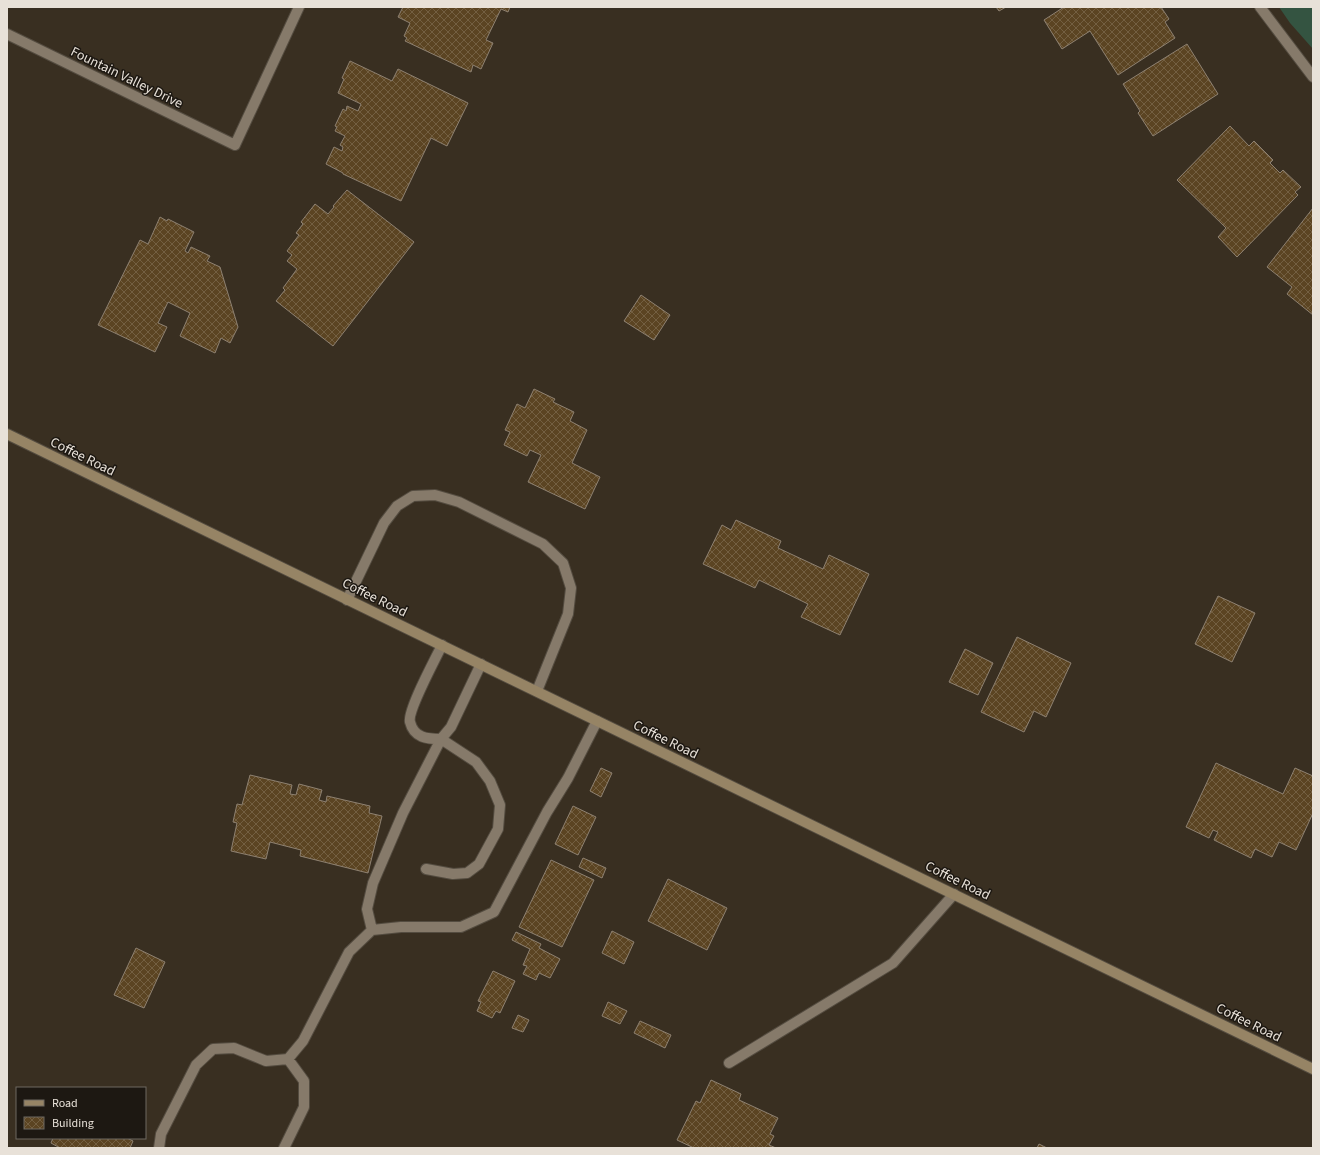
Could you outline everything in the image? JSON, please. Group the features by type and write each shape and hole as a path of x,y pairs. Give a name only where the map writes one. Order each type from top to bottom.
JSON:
{"main road":[{"name":"Coffee Road","path":"7,434 1313,1069"}],"street":[{"name":"Fountain Valley Drive","path":"7,34 235,145 299,7"},
{"path":"1260,7 1313,77"},
{"path":"347,600 384,523 397,506 412,496 435,495 459,502 543,544 563,563 571,588 568,614 537,691"},
{"path":"426,869 453,874 467,873 480,864 498,829 500,806 490,781 476,762 441,739 428,739 415,732 409,720 412,708 442,645"},
{"path":"372,930 367,909 374,884 403,813 441,739 451,727 481,664"},
{"path":"159,1148 161,1134 196,1065 213,1050 234,1048 266,1061 288,1059 303,1041 349,952 372,930 401,927 461,927 494,912 547,812 568,778 597,720"},
{"path":"729,1063 893,963 954,894"},
{"path":"284,1148 304,1107 304,1081 288,1059"}],"green space":[{"path":"1279,7 1313,7 1313,49 1290,23"}],"building":[{"path":"403,7 510,7 508,12 501,9 486,40 493,43 481,69 473,65 471,72 405,41 407,38 404,36 410,23 398,17"},
{"path":"996,7 1006,7 999,11"},
{"path":"1064,7 1161,7 1169,19 1165,22 1175,38 1118,75 1090,31 1062,49 1044,20"},
{"path":"1187,44 1218,94 1153,136 1138,113 1140,111 1123,84"},
{"path":"350,61 392,81 398,69 468,103 447,146 431,138 401,201 343,174 326,164 334,147 342,151 343,147 340,145 345,136 335,131 337,127 335,126 343,109 346,111 347,106 358,111 361,104 338,93 344,79 342,78"},
{"path":"1230,126 1249,146 1254,141 1273,160 1270,163 1280,173 1283,170 1301,187 1295,192 1298,195 1237,257 1218,237 1226,228 1177,180"},
{"path":"347,190 414,242 333,346 276,301 285,290 283,288 297,269 287,261 292,255 287,251 299,235 296,233 303,224 301,222 315,204 328,214"},
{"path":"1313,208 1313,315 1287,294 1292,287 1267,267"},
{"path":"160,217 167,221 168,219 194,232 185,251 188,253 191,247 210,256 207,261 220,267 238,327 230,343 221,338 215,353 180,336 190,313 168,302 158,323 167,327 155,352 98,325 140,240 148,244"},
{"path":"641,295 670,315 654,340 624,321"},
{"path":"534,389 555,399 553,402 574,412 570,421 587,430 572,463 600,477 585,509 528,482 541,455 530,450 527,456 504,445 510,432 505,430 517,404 525,408"},
{"path":"736,520 781,541 778,548 823,569 829,555 869,574 840,635 801,617 808,604 759,580 755,588 703,564 722,525 731,530"},
{"path":"1218,596 1255,613 1232,662 1195,644"},
{"path":"1017,637 1071,663 1046,717 1034,711 1024,732 981,712"},
{"path":"965,649 993,663 978,695 949,682"},
{"path":"1216,763 1283,794 1295,768 1313,776 1313,813 1296,850 1279,842 1272,857 1255,849 1251,858 1214,840 1218,832 1213,830 1209,838 1186,827"},
{"path":"601,768 612,773 601,797 590,791"},
{"path":"250,775 292,785 290,794 296,795 299,784 322,790 319,800 326,802 327,796 370,806 369,813 382,816 368,873 300,856 301,850 270,842 266,859 231,851 237,823 233,822 237,804 242,805"},
{"path":"573,806 596,817 578,855 555,844"},
{"path":"583,858 606,868 602,878 579,867"},
{"path":"551,860 594,880 562,947 519,927"},
{"path":"668,879 727,908 707,950 648,921"},
{"path":"612,931 634,942 624,964 602,953"},
{"path":"516,932 541,944 539,948 560,959 550,978 539,973 536,980 523,974 527,966 523,965 530,949 512,940"},
{"path":"136,948 165,962 144,1008 114,995"},
{"path":"493,971 515,981 500,1013 496,1011 492,1018 477,1011 481,1002 478,1001"},
{"path":"608,1002 627,1011 620,1024 602,1016"},
{"path":"518,1015 529,1020 523,1032 512,1028"},
{"path":"640,1021 671,1035 665,1048 634,1033"},
{"path":"711,1080 741,1094 739,1100 778,1118 770,1134 774,1136 769,1145 776,1148 694,1148 677,1140 696,1101 700,1103"},
{"path":"53,1139 129,1139 133,1141 130,1148 60,1148 51,1143"},
{"path":"1039,1144 1047,1148 1037,1148"}]}
